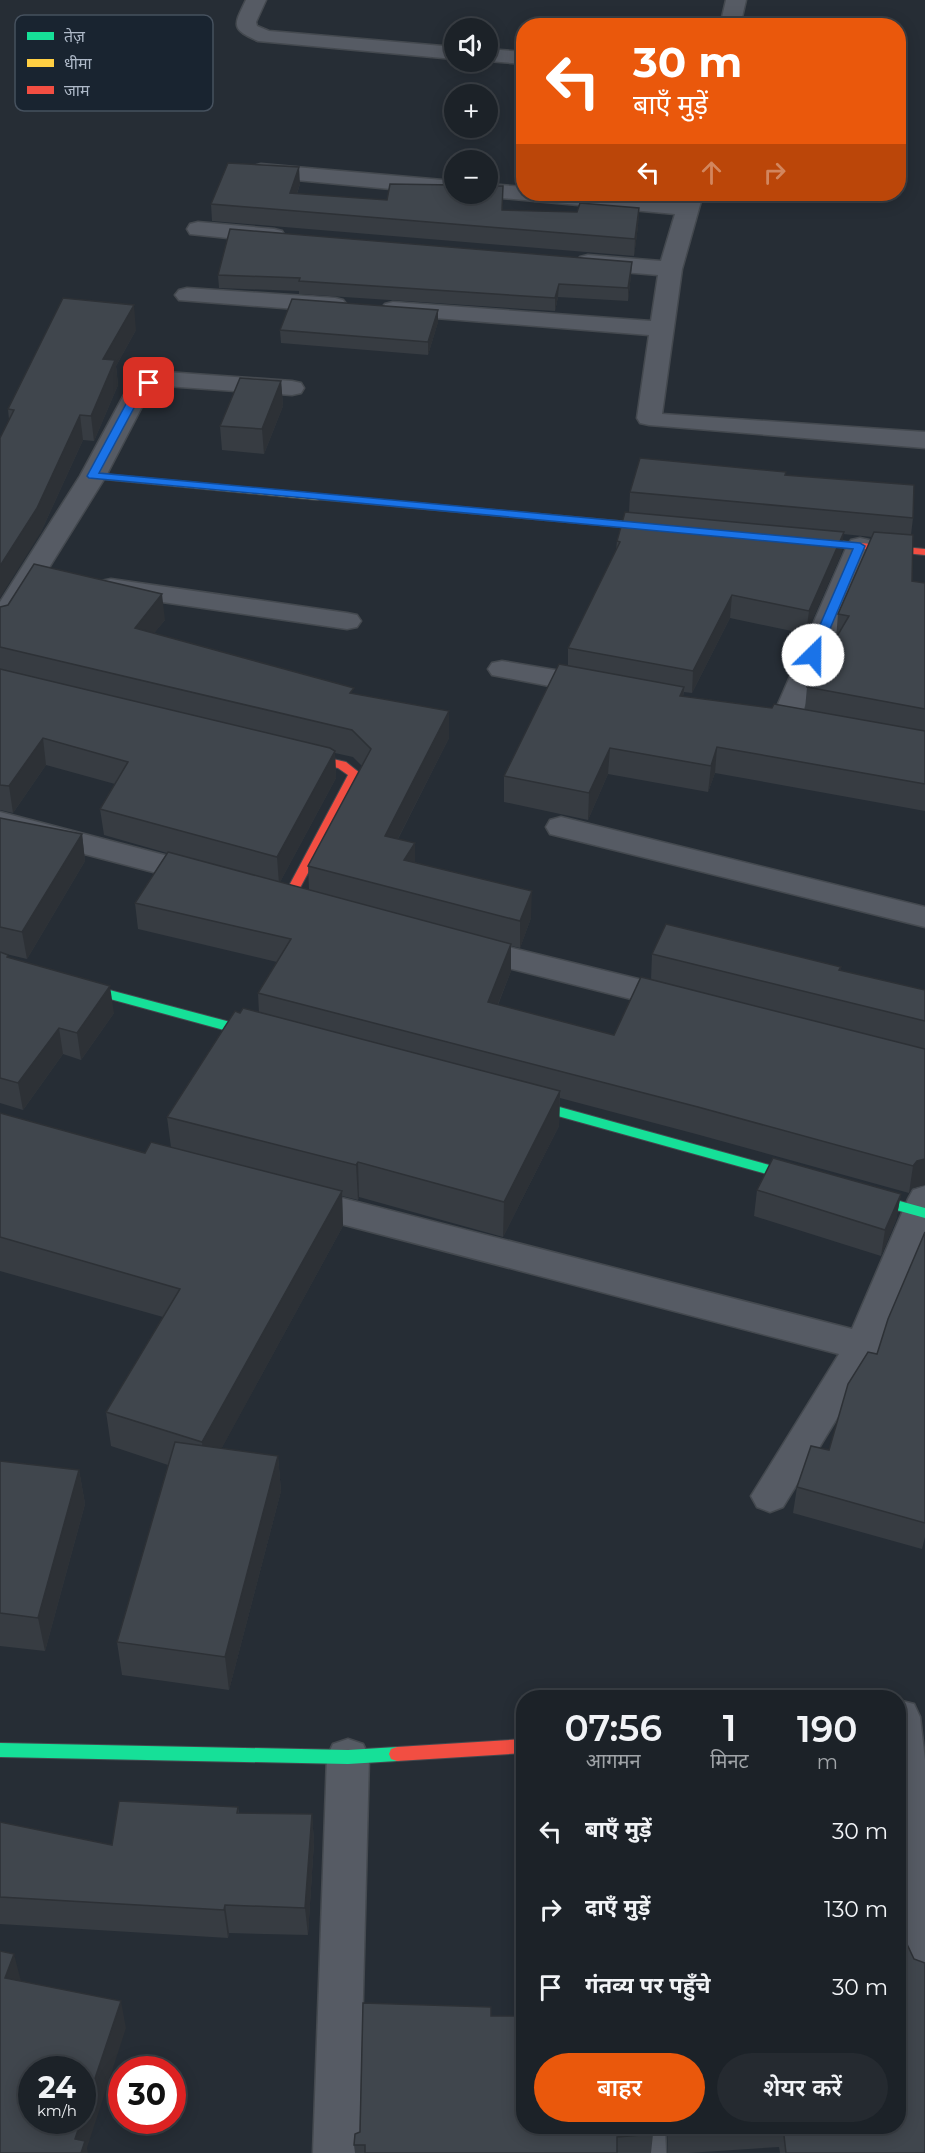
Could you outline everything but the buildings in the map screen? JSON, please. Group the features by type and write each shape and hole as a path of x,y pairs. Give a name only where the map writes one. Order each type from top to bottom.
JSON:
{"street":[{"path":"256,0 246,22 247,28 265,37 444,52"},
{"path":"732,18 736,0"},
{"path":"498,56 516,57"},
{"path":"261,171 444,187"},
{"path":"498,191 516,192"},
{"path":"690,201 670,268 649,417 662,421 925,440"},
{"path":"198,229 292,237"},
{"path":"564,260 670,268"},
{"path":"187,295 663,329"},
{"path":"0,624 93,476 138,391 149,383 166,379 292,388"},
{"path":"93,476 682,530"},
{"path":"777,538 925,552"},
{"path":"816,727 773,718 860,546"},
{"path":"28,579 190,596 347,621"},
{"path":"502,669 620,690"},
{"path":"285,752 342,765 356,774 288,899"},
{"path":"0,822 80,841 321,908"},
{"path":"561,827 925,917"},
{"path":"441,941 709,1007"},
{"path":"0,965 281,1040"},
{"path":"507,1098 923,1208 863,1346 770,1496"},
{"path":"272,1193 863,1346"},
{"path":"908,1716 925,1964"},
{"path":"0,1750 348,1756 516,1746"},
{"path":"336,2153 348,1756"},
{"path":"642,2134 643,2153"}],"traffic: fast":[{"path":"318,497 664,528"},
{"path":"0,965 268,1037"},
{"path":"516,1100 925,1213"},
{"path":"0,1750 348,1757 397,1754"}],"traffic: slow":[{"path":"93,476 318,497"}],"traffic: jam":[{"path":"796,540 925,552"},
{"path":"288,899 355,774 342,765 293,754"},
{"path":"397,1754 516,1747"}],"route":[{"path":"149,383 138,391 93,476 860,546 813,655"}]}
